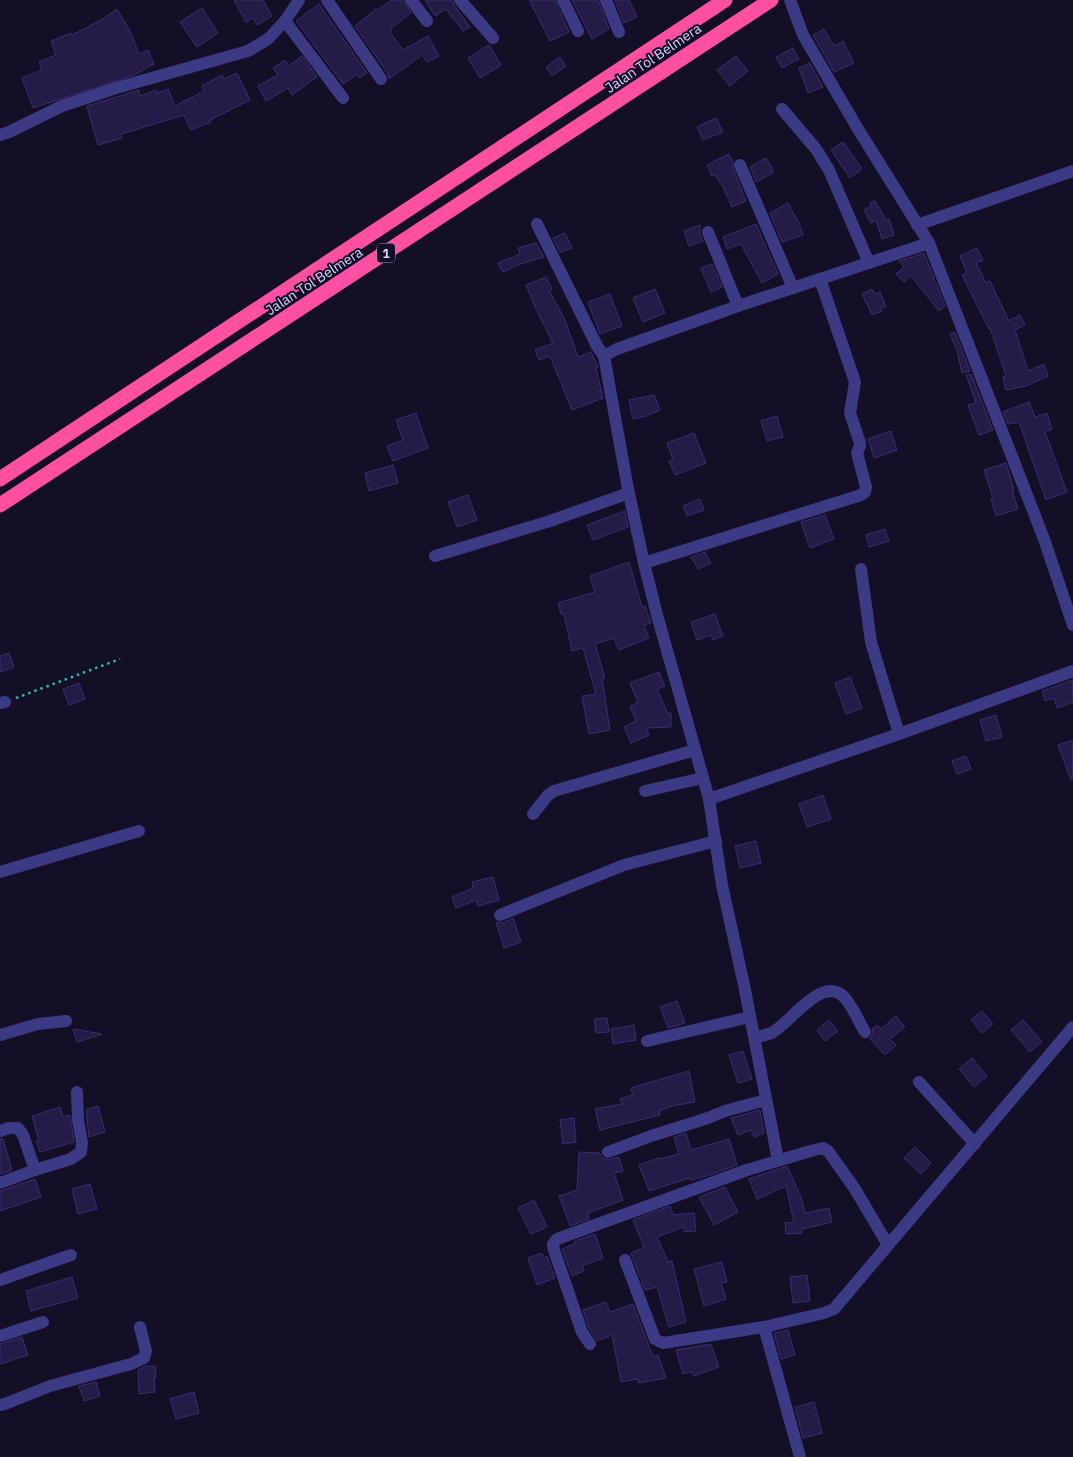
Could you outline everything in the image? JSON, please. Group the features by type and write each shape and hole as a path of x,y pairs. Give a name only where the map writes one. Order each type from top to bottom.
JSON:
{"highway":[{"name":"Jalan Tol Belmera","path":"0,479 725,0"},
{"name":"Jalan Tol Belmera","path":"0,505 771,0"}],"street":[{"path":"0,135 10,132 62,106 107,91 248,51 268,39 286,21 299,0"},
{"path":"327,0 381,79"},
{"path":"411,0 427,21"},
{"path":"460,0 493,38"},
{"path":"563,0 578,31"},
{"path":"606,0 619,32"},
{"path":"790,0 803,35 858,129 929,243 1044,539 1073,625"},
{"path":"286,21 343,98"},
{"path":"782,109 830,170 869,263"},
{"path":"740,165 793,288"},
{"path":"917,225 1073,171"},
{"path":"537,224 597,346 604,356 644,563 709,799 722,884 778,1160"},
{"path":"708,232 738,306"},
{"path":"604,356 617,349 738,306 929,243"},
{"path":"644,563 861,495 865,492 866,487 857,453 860,443 850,413 855,382 820,280"},
{"path":"435,556 550,521 629,493"},
{"path":"861,569 871,642 899,734"},
{"path":"709,799 899,734 1073,671"},
{"path":"533,814 548,795 554,791 695,750"},
{"path":"645,791 703,778"},
{"path":"0,872 139,831"},
{"path":"500,915 624,865 716,841"},
{"path":"754,1038 773,1032 811,998 831,991 844,996 865,1032"},
{"path":"647,1041 750,1016"},
{"path":"0,1035 38,1024 66,1021"},
{"path":"625,1260 655,1339 664,1343 764,1326 824,1313 834,1308 1073,1027"},
{"path":"919,1082 975,1144"},
{"path":"0,1183 71,1159 81,1152 82,1143 78,1120 77,1092"},
{"path":"608,1152 725,1111 766,1100"},
{"path":"0,1131 18,1128 23,1135 36,1170"},
{"path":"590,1344 582,1332 553,1247 557,1239 778,1160 823,1148 828,1151 855,1189 888,1245"},
{"path":"0,1280 71,1255"},
{"path":"0,1336 43,1322"},
{"path":"764,1326 800,1457"},
{"path":"0,1405 50,1386 131,1364 144,1358 146,1351 140,1327"}],"path":[{"path":"3,702 120,659"}],"building":[{"path":"234,0 263,0 272,16 257,25 253,18 246,22"},
{"path":"392,0 403,0 411,13 391,28 390,32 403,50 428,36 439,56 427,62 422,55 389,79 388,74 355,26 376,9"},
{"path":"425,0 452,0 470,27 463,31 446,9 435,16"},
{"path":"529,0 555,0 569,32 550,41"},
{"path":"572,0 598,0 609,29 592,39"},
{"path":"615,0 629,0 637,17 624,23"},
{"path":"319,4 367,73 359,78 357,74 343,84 296,21"},
{"path":"202,8 218,33 197,47 180,22"},
{"path":"117,9 130,31 139,54 148,50 154,64 134,75 33,108 22,78 42,70 39,62 56,55 51,41 71,33 72,35 101,20"},
{"path":"824,29 834,46 843,41 854,63 834,72 813,35"},
{"path":"489,45 501,65 480,78 468,58"},
{"path":"793,48 799,59 782,68 776,57"},
{"path":"302,56 317,77 292,95 288,88 266,101 258,86 278,75 273,68 285,60 289,66"},
{"path":"736,56 748,71 730,86 717,70"},
{"path":"560,57 566,66 552,76 546,67"},
{"path":"810,63 823,87 808,93 799,68"},
{"path":"237,73 250,100 210,120 211,122 191,130 184,115 121,134 122,138 98,145 87,106 139,90 140,96 156,90 157,93 168,89 175,106 204,91 202,86 222,75 224,79"},
{"path":"716,118 723,132 703,140 697,127"},
{"path":"843,142 862,169 850,178 831,150"},
{"path":"729,154 746,201 732,207 723,187 715,175 712,176 707,165"},
{"path":"766,158 774,172 756,182 750,167"},
{"path":"875,201 886,220 889,219 894,235 882,239 876,220 871,223 864,210 871,206 870,203"},
{"path":"788,203 803,235 782,242 770,213"},
{"path":"756,224 778,274 762,283 741,244 727,249 723,237"},
{"path":"700,225 700,235 703,241 689,246 684,231"},
{"path":"565,233 572,248 560,252 553,238"},
{"path":"536,243 544,257 517,265 504,272 501,270 498,263 520,254 518,248"},
{"path":"977,248 983,260 976,263 986,283 990,281 1009,321 1020,315 1025,325 1015,330 1028,371 1044,364 1048,376 1026,386 1006,390 1003,377 1006,376 990,328 962,275 967,273 960,256"},
{"path":"924,253 945,306 939,311 911,276 904,282 896,274 904,267 899,261"},
{"path":"712,264 722,287 711,292 701,268"},
{"path":"546,277 552,289 549,290 564,318 578,357 591,352 598,367 596,369 603,398 572,410 550,356 539,360 535,350 553,343 526,285"},
{"path":"655,289 665,313 643,322 633,298"},
{"path":"872,289 875,294 880,292 886,306 880,308 882,311 872,315 862,294"},
{"path":"610,294 622,326 600,334 588,302"},
{"path":"955,332 970,371 962,373 957,350 950,334"},
{"path":"971,374 993,430 979,435 968,405 976,403 966,375"},
{"path":"654,395 660,410 633,419 629,400"},
{"path":"1029,402 1035,417 1047,413 1052,429 1045,432 1067,492 1046,500 1019,422 1008,424 1003,412"},
{"path":"416,413 428,448 393,461 387,446 403,440 396,420"},
{"path":"777,416 783,437 767,441 761,421"},
{"path":"891,431 897,450 874,458 868,439"},
{"path":"694,433 706,463 675,475 669,461 673,459 667,443"},
{"path":"1006,463 1018,509 996,516 991,499 993,498 984,470"},
{"path":"393,465 398,483 369,491 365,473"},
{"path":"468,495 477,520 457,527 448,502"},
{"path":"700,499 704,510 687,516 683,506"},
{"path":"625,511 628,527 593,540 587,525"},
{"path":"825,515 834,539 810,548 801,522"},
{"path":"885,529 889,541 869,547 866,535"},
{"path":"705,552 711,563 698,569 691,557"},
{"path":"629,562 642,607 645,606 651,623 644,625 649,638 619,650 614,638 595,644 605,678 602,679 610,730 589,734 582,696 596,694 583,648 572,651 564,614 561,614 558,603 595,592 590,576"},
{"path":"715,614 723,636 713,640 711,635 697,640 691,622"},
{"path":"9,653 14,667 0,672 0,656"},
{"path":"659,672 665,686 657,689 668,714 671,713 671,727 646,728 649,735 631,743 624,727 636,721 630,706 638,703 630,683"},
{"path":"850,677 862,708 846,714 835,683"},
{"path":"1073,680 1073,702 1057,708 1054,698 1045,701 1042,691"},
{"path":"79,683 85,699 69,705 63,689"},
{"path":"996,715 1002,737 986,741 980,720"},
{"path":"1073,740 1073,779 1071,780 1058,745"},
{"path":"966,756 971,769 957,774 952,761"},
{"path":"823,795 831,819 807,827 799,804"},
{"path":"756,841 761,863 740,868 735,846"},
{"path":"493,877 499,900 478,906 476,900 456,908 452,897 473,888 472,882"},
{"path":"513,918 521,942 504,948 496,922 503,923"},
{"path":"677,1001 685,1023 668,1028 660,1007"},
{"path":"982,1011 993,1024 982,1033 971,1020"},
{"path":"896,1016 905,1027 890,1039 896,1045 885,1055 870,1039 873,1033 872,1029 877,1025 881,1029"},
{"path":"607,1018 609,1032 596,1033 594,1019"},
{"path":"829,1020 838,1031 825,1041 817,1030"},
{"path":"1023,1020 1042,1042 1030,1052 1011,1030"},
{"path":"634,1025 636,1040 613,1044 611,1029"},
{"path":"73,1029 102,1034 77,1042"},
{"path":"743,1051 752,1079 738,1083 729,1055"},
{"path":"972,1058 987,1076 974,1087 959,1069"},
{"path":"689,1071 695,1102 672,1106 659,1111 660,1115 600,1130 595,1109 622,1104 620,1099 633,1095 631,1088"},
{"path":"98,1106 105,1132 89,1137 86,1110"},
{"path":"60,1107 63,1117 70,1115 74,1142 40,1152 36,1141 39,1141 32,1116"},
{"path":"760,1110 764,1133 754,1137 751,1130 738,1135 731,1118"},
{"path":"574,1118 576,1142 563,1144 560,1120"},
{"path":"686,1133 691,1150 729,1139 737,1165 707,1176 691,1180 689,1178 649,1191 639,1165 679,1154 674,1137"},
{"path":"0,1139 3,1139 12,1170 0,1174"},
{"path":"915,1147 931,1163 921,1174 904,1158"},
{"path":"579,1152 600,1153 602,1158 607,1160 619,1157 623,1171 614,1173 623,1200 588,1213 589,1219 570,1226 559,1196 577,1190"},
{"path":"787,1166 801,1197 805,1213 829,1208 832,1222 802,1229 802,1233 786,1234 785,1223 794,1222 786,1186 757,1199 749,1179"},
{"path":"35,1179 41,1197 0,1211 0,1191"},
{"path":"90,1184 97,1209 78,1214 72,1189"},
{"path":"725,1187 738,1212 714,1225 699,1197"},
{"path":"534,1200 547,1227 531,1234 518,1208"},
{"path":"670,1206 673,1215 694,1213 696,1231 684,1232 684,1227 657,1237 668,1262 672,1261 686,1322 669,1327 657,1287 645,1290 631,1253 644,1247 633,1220"},
{"path":"595,1234 603,1258 582,1266 584,1271 572,1276 562,1249 576,1243 575,1241"},
{"path":"542,1253 544,1258 547,1256 555,1278 537,1285 528,1258"},
{"path":"722,1262 727,1282 721,1283 726,1299 704,1306 694,1269"},
{"path":"807,1275 810,1301 793,1303 790,1277"},
{"path":"72,1277 78,1298 31,1311 26,1291"},
{"path":"606,1302 610,1312 633,1304 653,1357 658,1355 666,1378 639,1383 638,1379 621,1382 612,1335 597,1341 589,1328 583,1310"},
{"path":"788,1330 795,1355 781,1359 774,1333"},
{"path":"22,1337 28,1355 0,1364 0,1344"},
{"path":"711,1344 719,1367 694,1376 692,1372 683,1374 676,1350"},
{"path":"146,1366 155,1366 155,1392 139,1394 138,1370"},
{"path":"96,1382 100,1396 84,1401 79,1386"},
{"path":"194,1392 199,1413 176,1419 170,1399"},
{"path":"814,1402 822,1433 803,1438 795,1407"}]}
